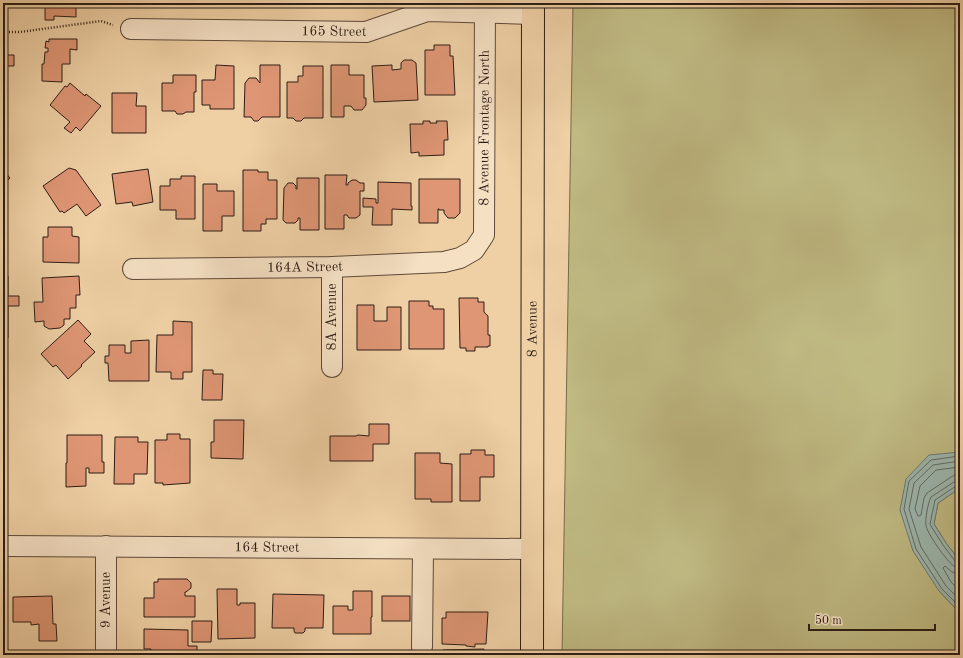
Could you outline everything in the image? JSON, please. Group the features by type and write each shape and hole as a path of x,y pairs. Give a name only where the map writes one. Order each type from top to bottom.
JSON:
{"main road":[{"name":"8 Avenue","path":"532,655 533,9"}],"street":[{"name":"165 Street","path":"131,29 366,32 427,11 485,8 533,9"},
{"name":"8 Avenue Frontage North","path":"474,250 484,235 485,8"},
{"name":"164A Street","path":"133,269 332,267 444,262 460,258 474,250"},
{"name":"8A Avenue","path":"332,267 332,367"},
{"name":"164 Street","path":"3,546 532,549"},
{"name":"9 Avenue","path":"106,546 106,655"},
{"path":"422,647 423,549"}],"path":[{"path":"3,32 27,31 101,21 131,29"}],"shaded area":[{"path":"573,3 960,3 960,452 929,456 939,591 960,613 960,655 562,655"},
{"path":"960,488 960,561 934,524 938,503"}],"water":[{"path":"960,452 960,488 938,503 934,524 960,561 960,613 939,591 913,551 900,510 906,479 929,455"}],"building":[{"path":"3,3 7,3 7,20 3,20"},
{"path":"45,3 76,3 76,17 54,16 54,20 45,20"},
{"path":"49,39 77,39 77,50 70,49 70,64 62,64 62,82 42,81 42,64 44,64 45,52 48,52 48,48 45,48 46,41 49,42"},
{"path":"3,41 4,55 14,55 14,66 5,66 5,74 3,74"},
{"path":"434,45 450,45 450,56 453,56 455,95 425,95 425,50 434,50"},
{"path":"404,60 412,60 416,63 418,100 374,102 372,66 392,65 392,70 401,69 401,63"},
{"path":"216,65 234,66 234,109 210,109 210,105 202,105 202,80 215,80"},
{"path":"260,65 280,65 280,117 262,117 258,121 254,121 251,117 244,117 245,83 249,78 256,78 260,83"},
{"path":"331,65 349,65 349,75 364,75 364,98 366,98 366,105 362,110 354,110 351,106 344,106 344,117 331,117"},
{"path":"303,66 323,66 323,118 304,118 301,121 296,121 293,118 287,118 287,82 298,82 298,76 303,76"},
{"path":"173,75 196,75 194,112 177,114 175,111 162,111 162,83 173,83"},
{"path":"70,83 85,96 86,94 101,106 80,131 76,127 71,133 64,128 70,122 50,105 65,86 67,87"},
{"path":"112,93 137,93 136,106 146,106 146,133 112,133"},
{"path":"423,121 437,123 436,121 447,121 448,140 444,140 444,155 419,156 419,152 411,153 410,124 423,124"},
{"path":"69,168 76,170 101,205 86,216 77,204 64,213 62,211 60,212 43,186"},
{"path":"148,169 153,202 133,206 132,202 116,204 112,174"},
{"path":"3,170 10,178 3,185"},
{"path":"243,170 268,172 268,180 277,180 277,219 266,219 266,224 261,224 261,231 243,231"},
{"path":"325,175 347,175 346,185 348,185 348,183 352,180 364,183 364,191 360,191 360,215 356,218 349,218 347,215 344,215 344,229 325,229"},
{"path":"181,176 195,176 195,219 176,219 176,210 160,210 160,186 170,186 170,179 181,179"},
{"path":"297,178 319,178 319,230 300,230 300,218 298,218 295,223 286,223 283,220 284,188 288,183 293,183 297,189"},
{"path":"419,179 460,179 460,213 455,218 448,218 444,213 444,210 438,209 438,223 419,223"},
{"path":"378,182 411,183 412,210 392,209 392,225 372,225 373,207 363,207 363,198 376,199 376,203 378,203"},
{"path":"203,184 217,184 217,191 234,191 234,216 222,216 222,231 203,231"},
{"path":"48,227 72,227 72,236 79,237 79,263 43,262 43,237 48,237"},
{"path":"3,238 7,254 3,255"},
{"path":"3,276 8,276 8,296 19,296 19,306 8,306 8,338 5,341 3,341"},
{"path":"79,276 80,295 76,295 76,308 70,308 70,319 64,319 64,325 60,328 49,329 44,326 44,321 35,322 34,302 43,302 42,278"},
{"path":"459,298 478,298 478,302 484,302 484,312 488,316 488,335 490,335 490,346 475,347 475,351 466,351 466,348 460,348"},
{"path":"409,301 429,301 429,306 433,306 433,309 444,309 444,349 409,349"},
{"path":"357,305 374,305 374,321 387,321 387,307 401,307 401,350 357,350"},
{"path":"78,320 91,334 84,341 95,352 68,379 56,365 53,367 41,354"},
{"path":"173,321 192,322 192,372 183,372 183,379 171,379 171,372 156,372 157,335 173,335"},
{"path":"149,340 149,381 109,381 108,363 105,363 105,356 109,356 109,345 125,345 125,353 131,353 131,341"},
{"path":"203,370 213,370 213,374 223,374 222,400 202,400"},
{"path":"214,420 244,420 243,459 211,458 211,442 214,442"},
{"path":"369,424 389,424 389,444 373,444 373,461 330,461 330,436 369,436"},
{"path":"167,434 180,434 180,439 190,439 190,483 163,485 163,483 155,483 155,440 167,440"},
{"path":"67,435 102,435 102,462 104,462 104,473 89,473 89,468 86,468 86,486 66,487"},
{"path":"115,437 138,437 138,442 148,442 147,474 134,474 134,484 114,484"},
{"path":"471,450 485,450 485,455 494,455 494,477 480,477 480,501 460,501 460,454 471,454"},
{"path":"415,453 440,453 440,463 452,464 452,502 431,502 431,499 415,499"},
{"path":"158,579 187,579 191,583 191,588 185,592 185,596 195,596 195,617 144,617 144,598 154,598 154,582 158,582"},
{"path":"217,589 237,589 237,605 240,605 240,603 255,603 255,638 218,639"},
{"path":"353,591 372,591 371,634 333,634 333,606 348,606 348,610 353,610"},
{"path":"273,594 324,595 323,628 305,628 303,633 295,633 294,628 272,628"},
{"path":"52,596 53,624 56,624 57,641 39,641 39,624 31,625 31,622 13,622 13,597"},
{"path":"382,596 410,596 410,621 382,621"},
{"path":"446,612 488,612 486,644 475,644 475,647 442,644 442,618 446,618"},
{"path":"192,621 212,621 211,642 192,642"},
{"path":"144,629 188,630 188,646 197,646 197,655 151,655 151,649 144,649"},
{"path":"484,649 484,655 442,655 443,650"}]}
